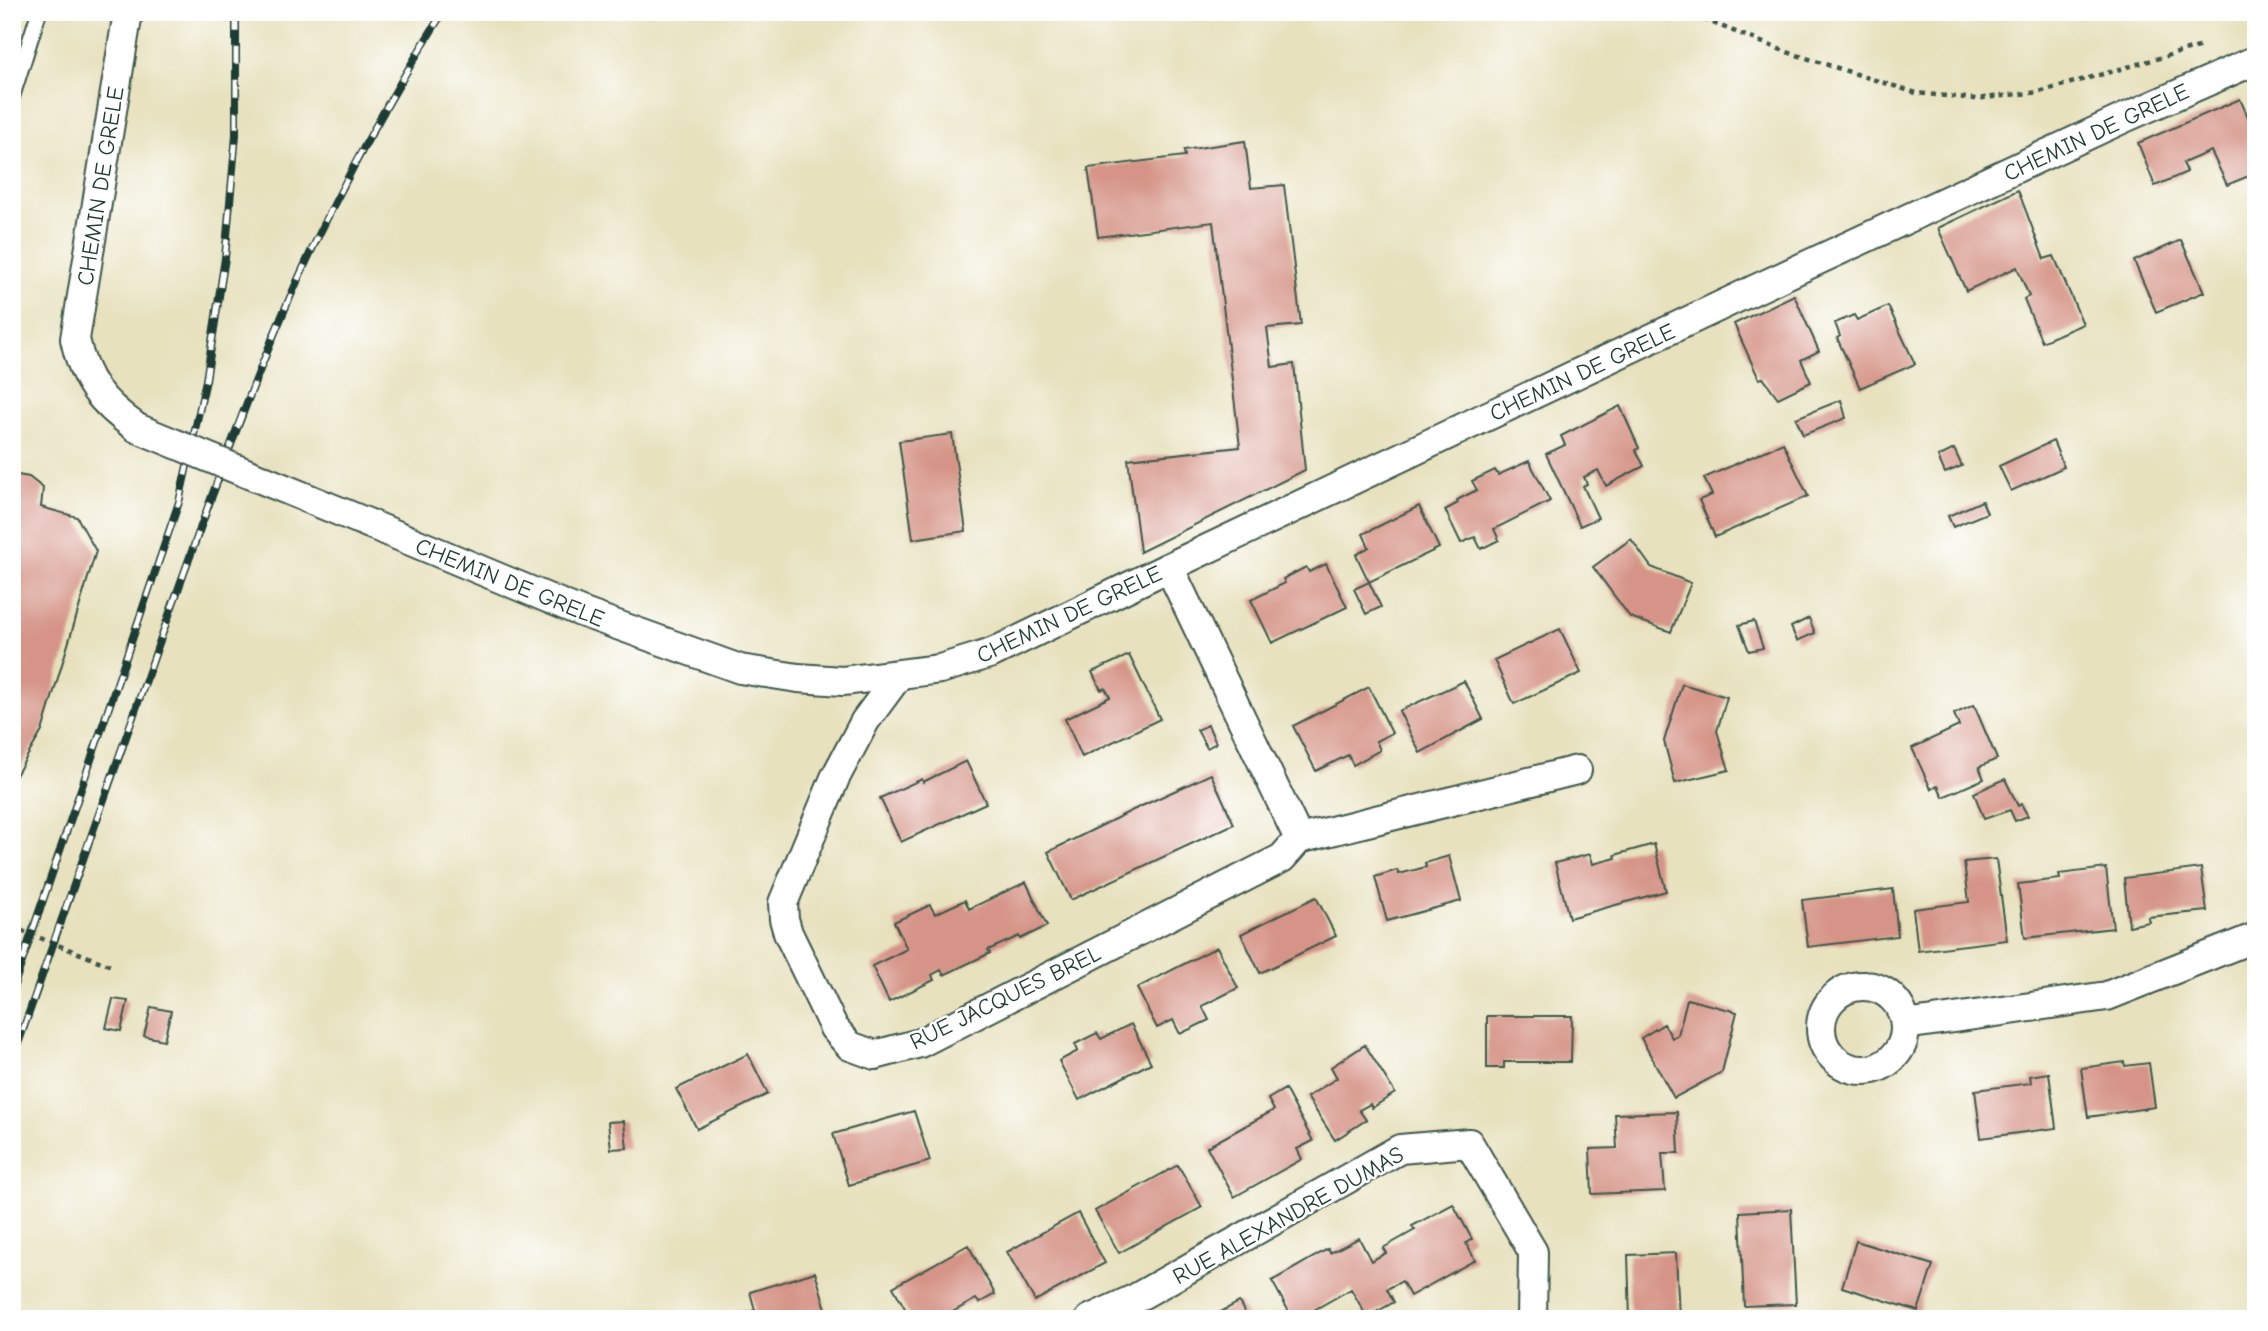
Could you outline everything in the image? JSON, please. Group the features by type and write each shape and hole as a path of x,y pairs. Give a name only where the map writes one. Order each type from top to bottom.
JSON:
{"street":[{"name":"CHEMIN DE GRELE","path":"128,12 75,339 80,363 93,387 112,410 137,428 581,612 740,668 798,678 843,681 940,669 992,653 1758,288 2146,108 2256,60"},
{"path":"1169,567 1299,839"},
{"name":"RUE JACQUES BREL","path":"899,675 865,720 835,778 783,903 788,933 834,1028 850,1046 875,1055 920,1044 1282,858 1299,839 1577,770"},
{"path":"1905,1025 2108,996 2256,937"},
{"name":"RUE ALEXANDRE DUMAS","path":"1090,1319 1136,1298 1400,1149 1469,1143 1533,1252 1532,1319"}],"lane":[{"path":"12,97 39,12"}],"path":[{"path":"1685,12 1784,51 1916,93 1976,99 2039,92 2161,57"},
{"path":"12,927 114,967"}],"building":[{"path":"2240,99 2256,135 2256,173 2227,185 2211,151 2183,163 2187,172 2155,186 2138,143"},
{"path":"1245,141 1251,188 1284,185 1301,325 1267,328 1272,367 1294,364 1305,470 1140,552 1128,459 1240,447 1213,222 1098,237 1088,168 1185,156 1184,150"},
{"path":"2018,190 2044,259 2054,256 2083,324 2042,342 2024,299 2029,296 2017,267 1966,291 1938,228"},
{"path":"2181,240 2204,292 2156,312 2134,261"},
{"path":"1794,295 1819,351 1801,360 1811,382 1778,398 1763,378 1759,379 1734,324"},
{"path":"1888,306 1915,364 1860,388 1837,338 1840,336 1835,323 1854,315 1857,320"},
{"path":"1841,400 1846,418 1803,435 1796,418"},
{"path":"1620,406 1644,466 1606,486 1598,470 1584,477 1587,484 1583,486 1598,518 1580,526 1546,454 1565,445 1561,436"},
{"path":"952,434 966,531 913,539 899,441"},
{"path":"2053,441 2064,467 2011,491 1999,466"},
{"path":"1783,443 1808,496 1715,537 1699,500 1712,495 1704,478"},
{"path":"1954,449 1962,466 1945,473 1938,457"},
{"path":"1529,461 1550,501 1494,529 1499,540 1481,549 1475,537 1461,543 1445,510 1458,503 1457,500 1477,490 1472,481 1495,470 1498,475"},
{"path":"12,474 29,477 43,488 41,507 77,517 96,551 42,731 12,782"},
{"path":"1982,501 1987,513 1953,527 1948,516"},
{"path":"1419,506 1439,548 1369,582 1356,555 1369,547 1363,534"},
{"path":"1631,539 1651,567 1691,583 1671,632 1630,617 1593,567"},
{"path":"1326,564 1347,607 1272,643 1251,600 1285,583 1283,579 1306,567 1309,572"},
{"path":"1369,582 1381,607 1366,614 1354,589"},
{"path":"1809,618 1815,633 1797,641 1791,627"},
{"path":"1754,621 1763,648 1749,651 1739,625"},
{"path":"1560,629 1581,673 1514,704 1494,660"},
{"path":"1129,655 1160,719 1082,757 1065,719 1110,697 1105,688 1101,690 1092,672"},
{"path":"1464,681 1483,719 1420,753 1399,711"},
{"path":"1682,684 1727,697 1717,731 1729,770 1675,783 1664,741"},
{"path":"1369,687 1392,733 1376,741 1380,750 1353,765 1348,755 1316,771 1293,726"},
{"path":"1974,705 1997,759 1979,767 1984,779 1943,797 1938,786 1931,789 1912,748 1959,726 1954,714"},
{"path":"1208,725 1216,743 1207,748 1197,730"},
{"path":"966,761 986,803 901,842 880,798 922,779 923,782"},
{"path":"1211,774 1234,824 1071,900 1048,852"},
{"path":"2005,779 2018,806 2021,804 2028,816 2015,821 2010,810 1984,819 1974,793"},
{"path":"1654,844 1666,891 1569,918 1555,863 1590,854 1593,864"},
{"path":"1449,856 1461,901 1387,921 1375,877 1397,870 1399,874 1426,867 1425,863"},
{"path":"1996,859 2007,940 1918,951 1913,909 1969,902 1964,862"},
{"path":"2106,868 2113,928 2025,938 2018,884 2060,879 2059,874"},
{"path":"2201,868 2207,911 2148,917 2149,922 2129,926 2124,878"},
{"path":"1026,882 1047,926 988,950 990,953 944,975 941,970 932,975 934,980 889,1002 872,966 907,949 894,922 930,905 935,914 965,900 969,909"},
{"path":"1893,889 1898,936 1808,947 1802,900"},
{"path":"1316,897 1336,936 1260,973 1241,934"},
{"path":"1217,947 1238,988 1202,1006 1209,1020 1180,1034 1173,1020 1157,1028 1137,988"},
{"path":"113,999 128,1001 121,1031 106,1028"},
{"path":"1687,999 1737,1012 1722,1072 1674,1098 1641,1038 1664,1024 1672,1038 1678,1035"},
{"path":"151,1007 171,1011 164,1040 144,1036"},
{"path":"1487,1016 1572,1016 1571,1062 1504,1062 1504,1068 1487,1068"},
{"path":"1131,1024 1151,1063 1079,1100 1059,1061 1078,1051 1075,1044 1097,1033 1101,1039"},
{"path":"1365,1045 1395,1093 1372,1108 1370,1104 1359,1110 1366,1120 1335,1140 1307,1097 1337,1078 1331,1067"},
{"path":"748,1054 768,1094 697,1129 676,1089"},
{"path":"2124,1062 2125,1066 2149,1063 2155,1107 2088,1117 2081,1068"},
{"path":"2049,1073 2056,1128 1981,1138 1975,1090 2031,1083 2030,1076"},
{"path":"1285,1089 1313,1141 1297,1149 1302,1159 1234,1197 1207,1147 1274,1110 1268,1099"},
{"path":"914,1111 930,1161 849,1185 833,1134"},
{"path":"1677,1112 1679,1153 1662,1153 1665,1191 1592,1194 1590,1149 1617,1148 1615,1114"},
{"path":"624,1121 627,1148 611,1149 608,1122"},
{"path":"1178,1165 1202,1207 1119,1253 1095,1211"},
{"path":"1453,1204 1472,1239 1466,1243 1475,1260 1410,1296 1402,1281 1387,1289 1394,1302 1367,1317 1351,1289 1298,1319 1293,1319 1272,1281 1328,1249 1330,1253 1359,1238 1371,1261 1386,1253 1383,1248 1415,1230 1412,1226"},
{"path":"1791,1209 1796,1304 1744,1306 1740,1212"},
{"path":"1078,1213 1105,1263 1035,1301 1007,1252"},
{"path":"1856,1241 1933,1265 1918,1311 1842,1287"},
{"path":"968,1245 995,1294 979,1303 976,1299 940,1319 911,1319 893,1287"},
{"path":"1676,1253 1679,1319 1630,1319 1628,1255"},
{"path":"815,1272 829,1319 736,1319 735,1317 755,1310 750,1292"},
{"path":"1239,1302 1248,1319 1209,1319 1224,1310"},
{"path":"1450,1312 1454,1319 1437,1319"}],"railway":[{"path":"12,991 179,502 206,380 225,258 236,135 236,12"},
{"path":"12,1061 249,397 302,272 345,183 443,12"}]}
